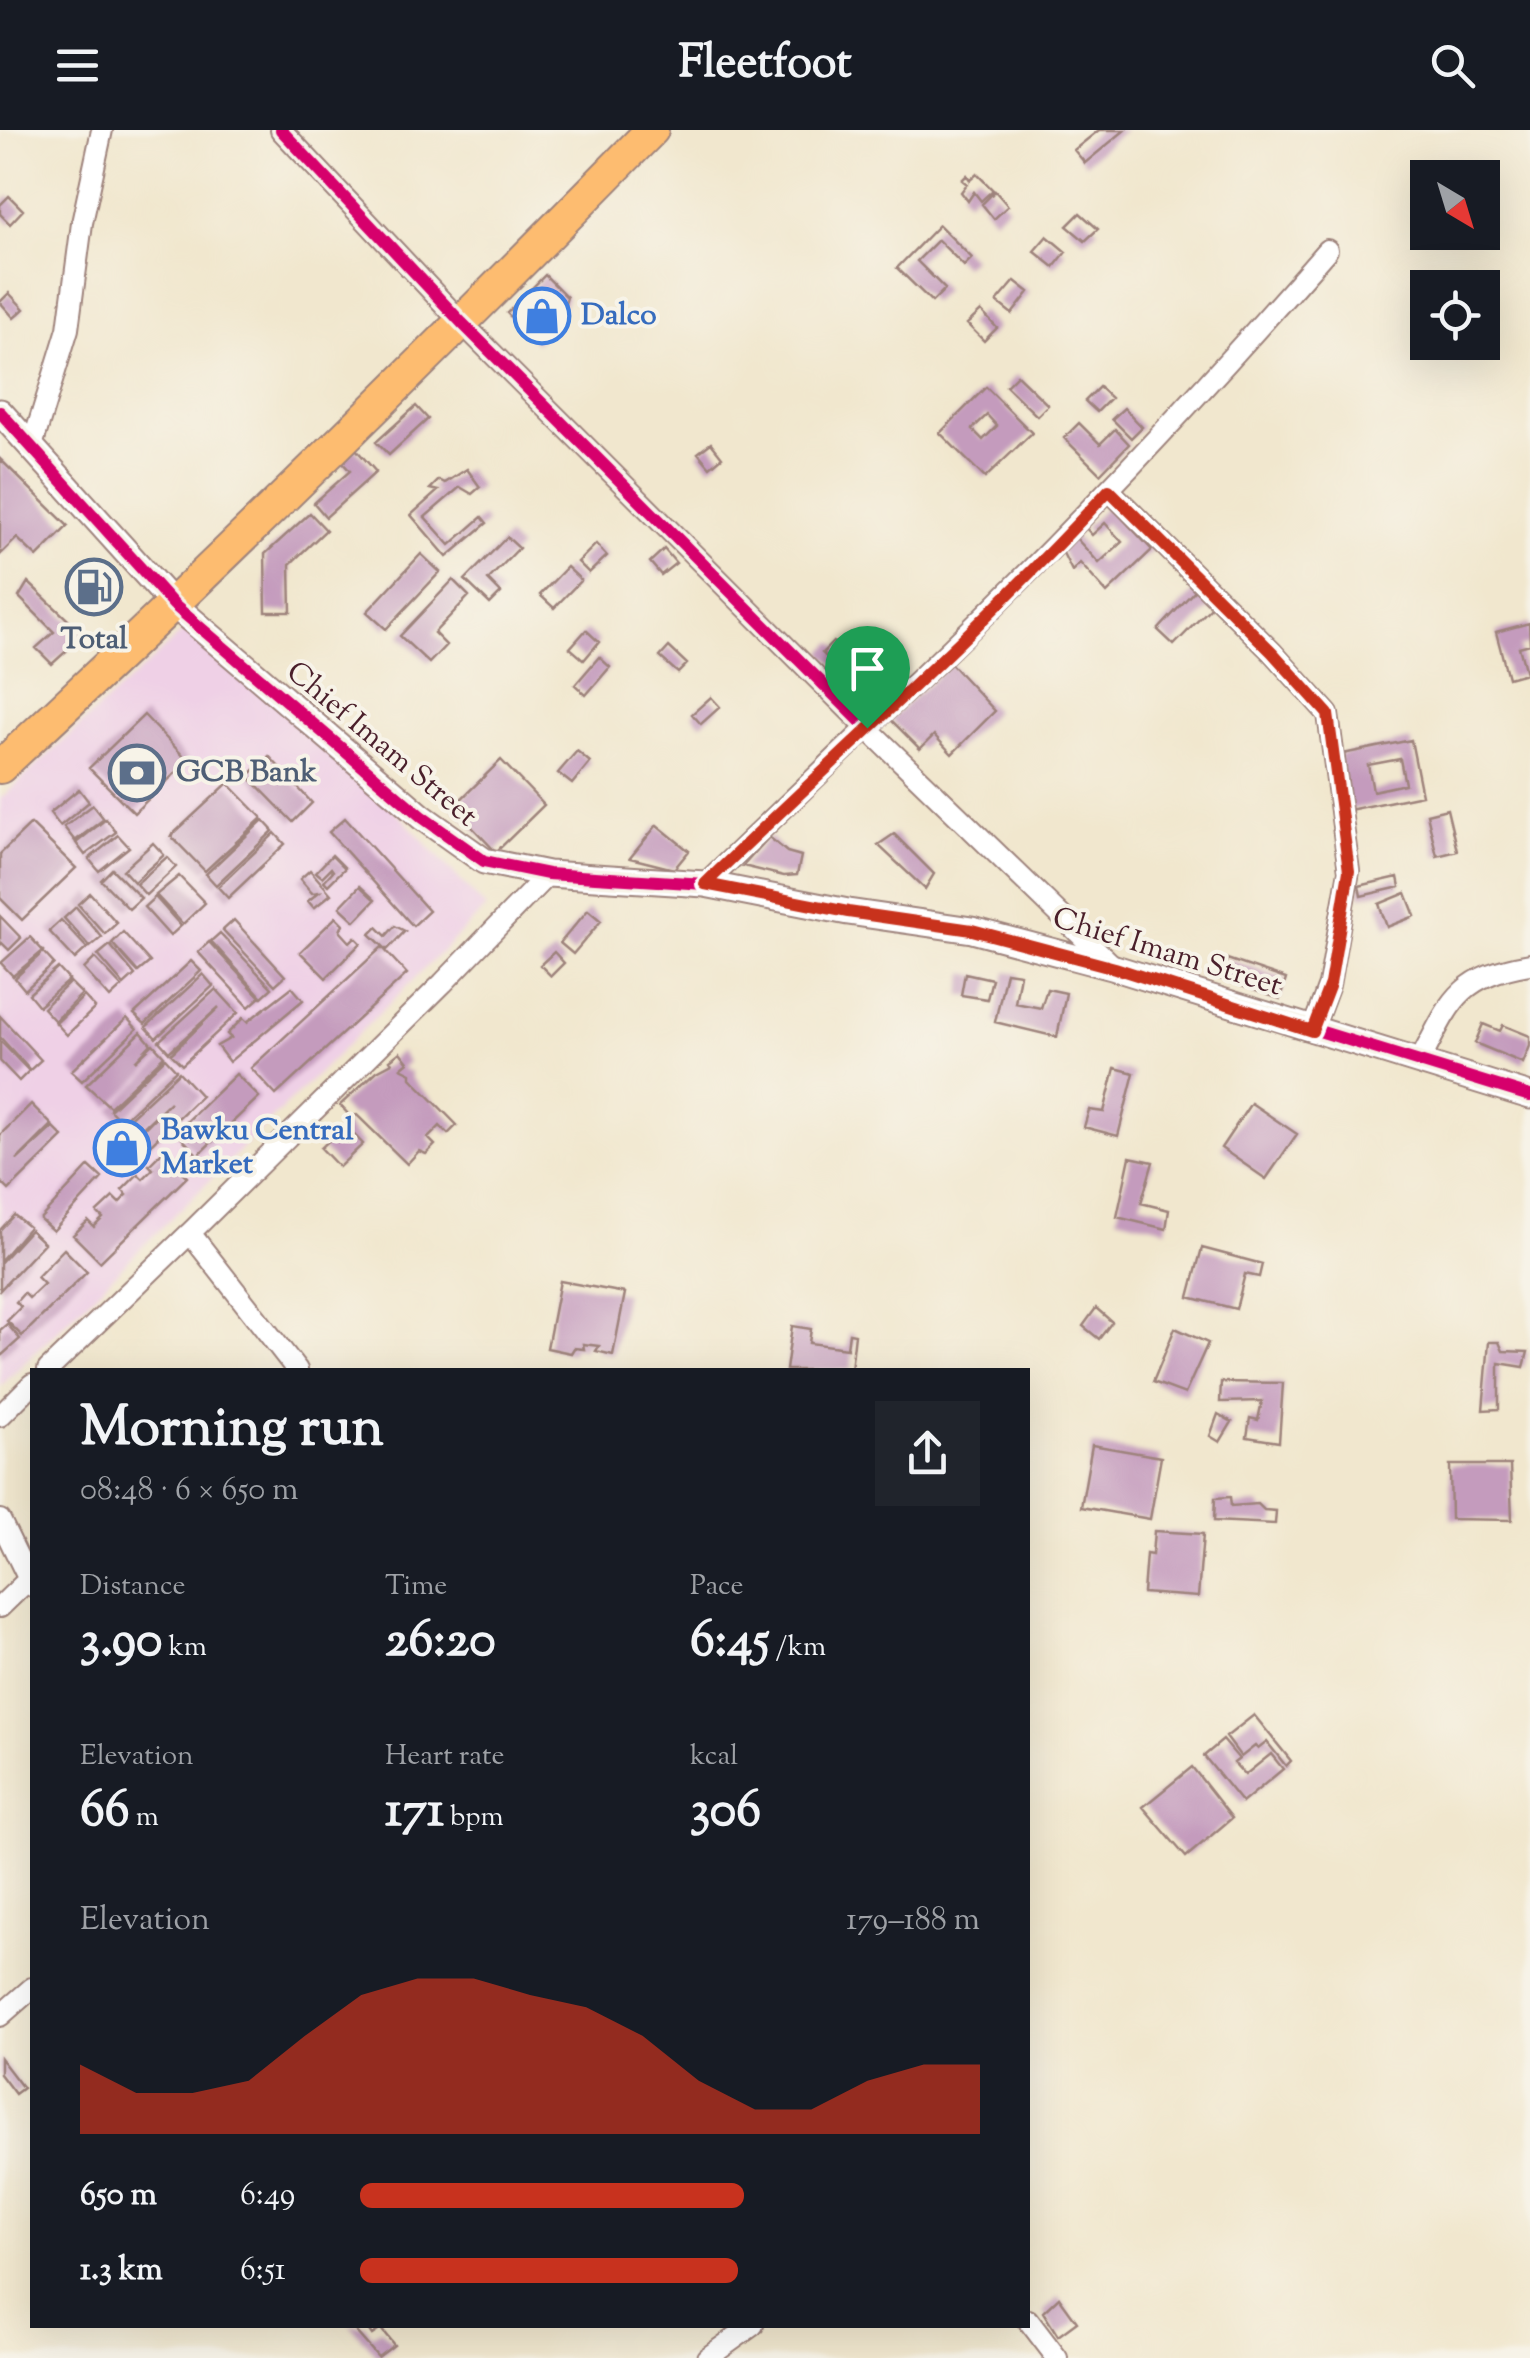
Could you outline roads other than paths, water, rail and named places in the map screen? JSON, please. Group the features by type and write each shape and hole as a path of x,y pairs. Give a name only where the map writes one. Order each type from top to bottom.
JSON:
{"highway":[{"path":"0,767 174,606 652,130"}],"street":[{"path":"32,446 68,329 82,223 102,130"},
{"path":"281,130 462,323 867,728 1115,968"},
{"path":"705,884 1052,552 1232,359 1327,250"},
{"name":"Chief Imam Street","path":"0,412 174,606 422,817 484,861 548,874 705,884 848,912 972,930 1115,968 1530,1096"},
{"path":"1109,490 1272,652 1328,714 1349,871 1330,984 1312,1031"},
{"path":"50,1368 443,983 548,874"},
{"path":"1420,1061 1452,1000 1474,980 1530,964"},
{"path":"190,1233 295,1368"},
{"path":"0,1416 30,1386"},
{"path":"0,1520 30,1583 0,1606"},
{"path":"0,2016 30,1990"},
{"path":"1030,2323 1057,2358"},
{"path":"707,2358 748,2328"}],"place":[{"name":"Dalco","path":"542,316"},
{"name":"Total","path":"94,587"},
{"name":"GCB Bank","path":"137,773"},
{"name":"Bawku Central Market","path":"122,1148"}]}
